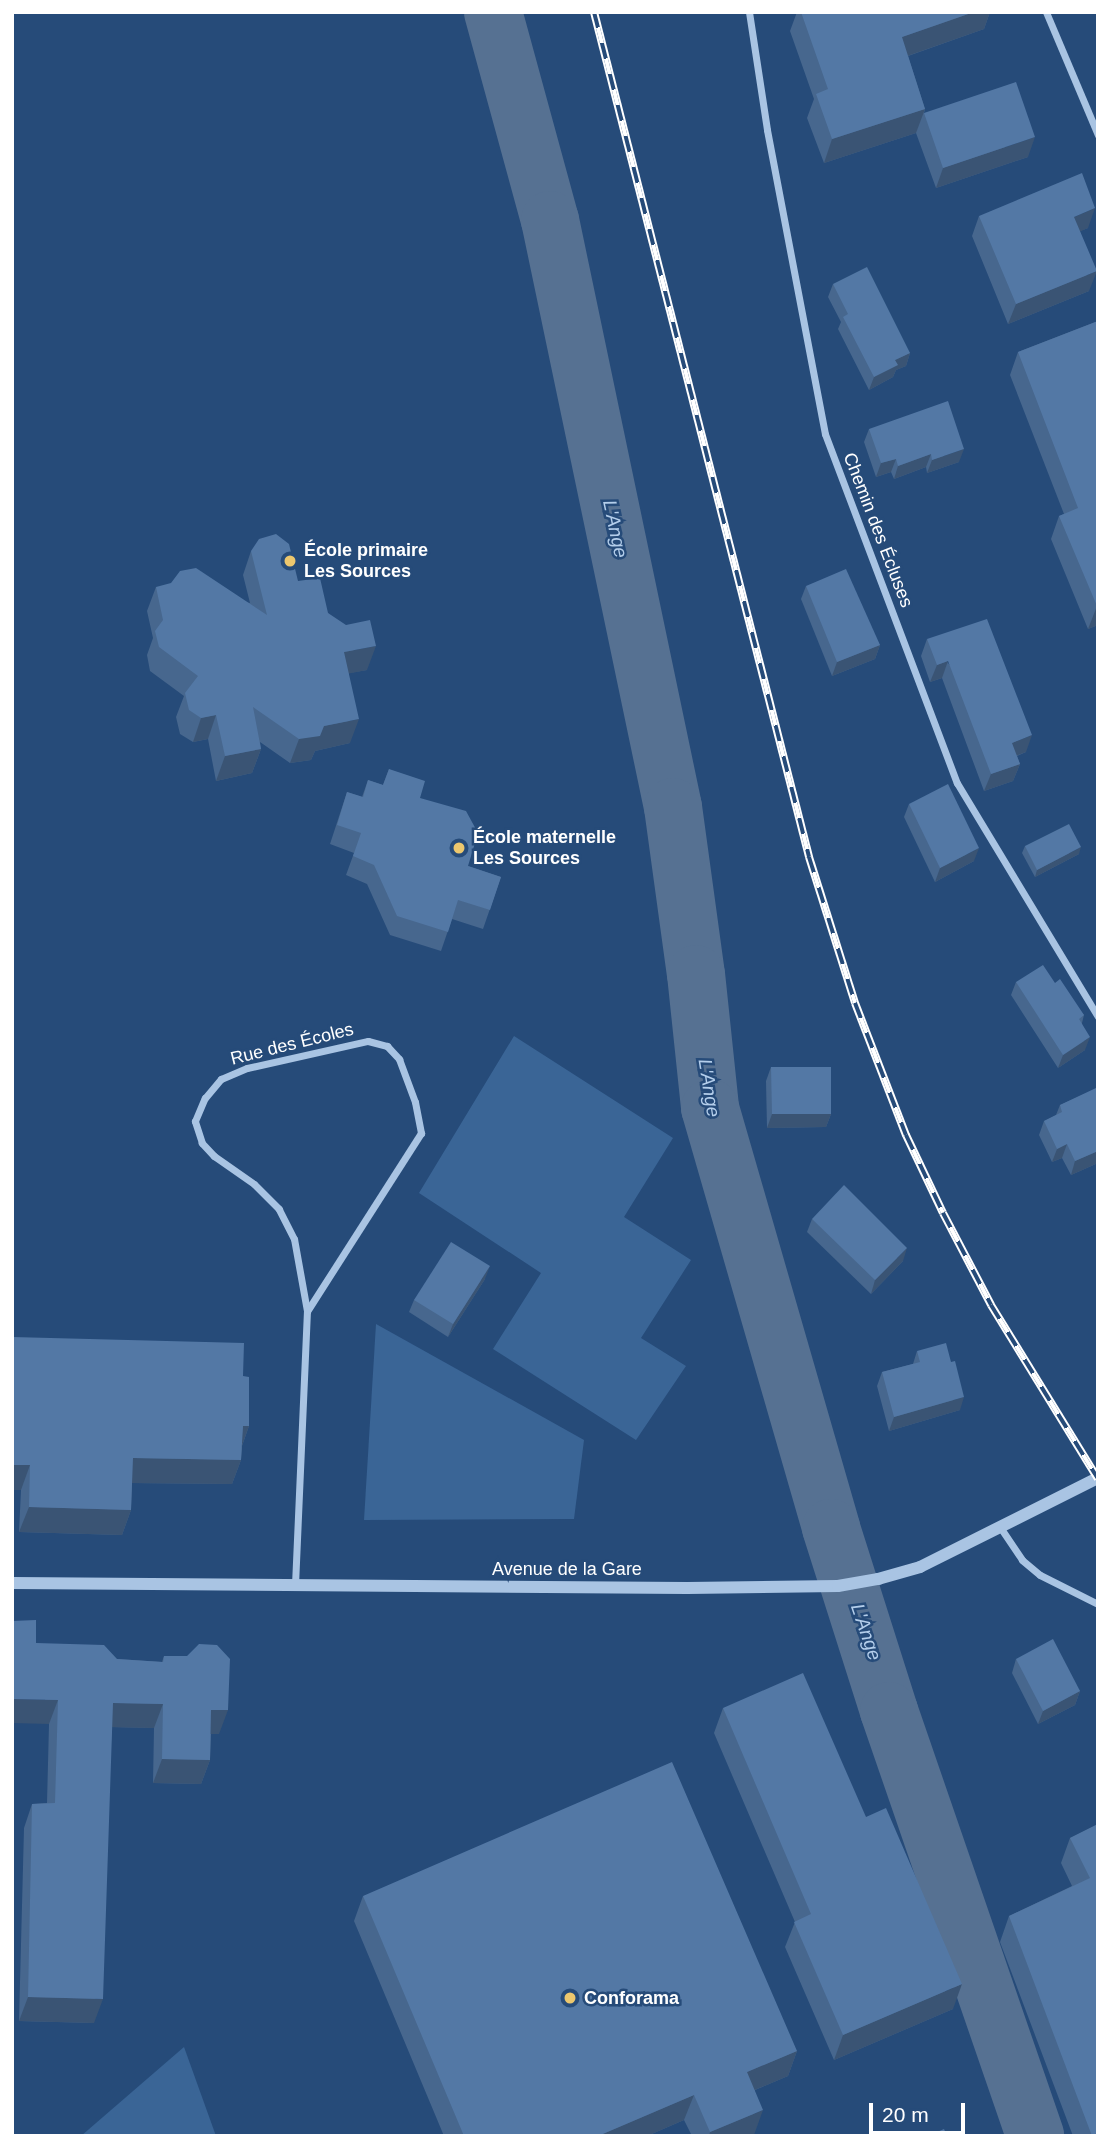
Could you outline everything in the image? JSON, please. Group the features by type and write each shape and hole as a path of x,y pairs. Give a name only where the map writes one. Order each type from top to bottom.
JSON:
{"street":[{"name":"Chemin des Écluses","path":"749,12 768,130 825,434 957,783 1098,1017"},
{"path":"1046,12 1098,135"},
{"name":"Rue des Écoles","path":"295,1585 307,1311 294,1239 279,1209 254,1184 214,1156 202,1143 195,1121 205,1098 221,1079 247,1068 368,1041 387,1046 399,1059 415,1102 421,1133 307,1311"},
{"name":"Avenue de la Gare","path":"12,1583 798,1588 878,1579 920,1567 1098,1478"},
{"path":"1000,1527 1022,1560 1040,1575 1098,1604"}],"shaded area":[{"path":"514,1036 673,1138 624,1217 691,1260 641,1338 686,1366 636,1440 493,1349 541,1273 419,1193"},
{"path":"376,1324 584,1440 574,1519 364,1520"},
{"path":"184,2047 216,2136 81,2136"}],"building":[{"path":"801,12 974,12 902,37 925,109 832,139 816,94 828,89"},
{"path":"1016,82 1035,137 943,168 924,113"},
{"path":"1082,173 1095,208 1074,217 1097,271 1016,304 979,216"},
{"path":"867,267 910,353 895,360 898,365 874,377 843,317 848,314 833,284"},
{"path":"1098,321 1097,606 1059,516 1078,508 1018,352"},
{"path":"948,401 964,449 932,460 931,454 898,466 896,459 881,463 869,429"},
{"path":"276,534 289,544 298,581 320,578 328,613 346,625 370,620 376,646 344,652 359,719 324,726 320,736 299,739 253,707 261,749 225,756 216,715 201,718 189,710 185,693 198,676 159,647 155,631 163,620 156,587 171,583 180,571 196,568 267,615 251,551 259,539"},
{"path":"846,569 880,645 837,662 806,586"},
{"path":"987,619 1032,735 1012,743 1020,764 991,774 948,661 937,665 927,639"},
{"path":"389,769 425,781 420,798 466,811 478,833 468,866 501,877 490,910 458,900 448,932 397,916 374,865 353,856 361,833 337,825 347,792 363,797 368,780 383,785"},
{"path":"948,784 979,848 940,868 909,804"},
{"path":"1069,824 1081,847 1037,870 1025,846"},
{"path":"1043,965 1055,983 1060,979 1084,1015 1079,1019 1090,1037 1063,1055 1016,982"},
{"path":"771,1067 831,1067 831,1114 772,1114"},
{"path":"1096,1088 1098,1151 1075,1161 1067,1144 1057,1149 1044,1121 1062,1112 1060,1105"},
{"path":"844,1185 907,1248 875,1280 812,1219"},
{"path":"451,1242 490,1266 453,1324 414,1300"},
{"path":"12,1337 244,1343 243,1376 249,1377 249,1426 243,1426 241,1460 133,1458 131,1510 29,1507 30,1465 12,1465"},
{"path":"946,1343 951,1362 955,1361 964,1397 894,1417 882,1372 920,1362 917,1351"},
{"path":"36,1620 36,1643 104,1645 117,1659 163,1662 164,1656 187,1656 199,1644 217,1645 230,1659 228,1710 211,1710 210,1760 162,1759 163,1704 113,1703 103,1999 28,1997 32,1804 55,1803 58,1700 12,1699 12,1621"},
{"path":"1053,1639 1080,1691 1043,1711 1016,1659"},
{"path":"803,1673 866,1817 886,1808 962,1984 843,2035 794,1922 811,1914 723,1708"},
{"name":"Conforama","path":"672,1762 797,2051 747,2072 763,2110 710,2132 694,2095 598,2136 464,2136 363,1896"},
{"path":"1098,1824 1098,2136 1092,2136 1009,1916 1090,1878 1070,1838"},
{"path":"944,2129 947,2136 928,2136"}],"waterway":[{"name":"L'Ange","path":"493,12 550,220 673,807 696,974 710,1108 831,1528 889,1711 1035,2136"}],"railway":[{"path":"594,12 809,857 855,1003 906,1135 943,1213 991,1305 1098,1479"}],"place":[{"name":"École primaire Les Sources","path":"290,561"},
{"name":"École maternelle Les Sources","path":"459,848"},
{"name":"Conforama","path":"570,1998"}]}
